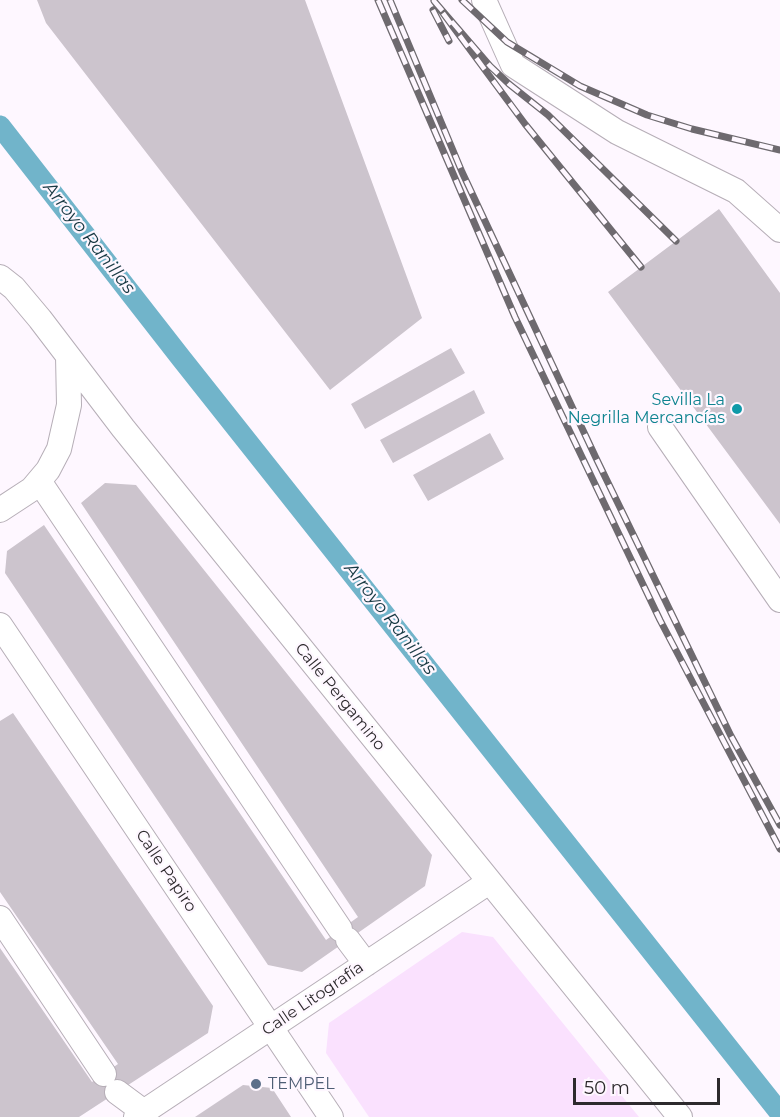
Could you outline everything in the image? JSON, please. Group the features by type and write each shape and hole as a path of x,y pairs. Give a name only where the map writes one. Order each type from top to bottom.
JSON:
{"street":[{"path":"484,0 513,65 617,132 736,191 780,230"},
{"name":"Calle Pergamino","path":"0,277 14,288 123,428 680,1117"},
{"path":"0,510 32,489 48,470 59,449 69,405 68,356"},
{"path":"660,428 780,600"},
{"path":"39,481 366,964"},
{"name":"Calle Papiro","path":"0,625 331,1117"},
{"name":"Calle Litografía","path":"140,1114 489,882"},
{"path":"0,918 110,1083 140,1114"}],"shaded area":[{"path":"462,932 493,937 639,1117 369,1117 326,1053 329,1023"}],"building":[{"path":"37,0 305,0 422,318 330,390 46,23"},
{"name":"Sevilla La Negrilla Mercancías","path":"719,209 780,293 780,524 608,292"},
{"path":"451,348 465,373 365,429 351,404"},
{"path":"474,390 485,413 393,463 380,440"},
{"path":"490,433 504,459 428,501 413,475"},
{"path":"105,483 136,485 432,855 425,886 302,972 268,965 5,573 7,551 44,525 326,940 358,917 81,503"},
{"path":"13,713 213,1006 208,1033 79,1117 0,1117 0,948 92,1082 118,1064 0,892 0,721"},
{"path":"243,1085 272,1088 291,1117 195,1117"}],"waterway":[{"name":"Arroyo Ranillas","path":"0,126 181,358 780,1113"}],"railway":[{"path":"378,0 515,317 660,620 780,849"},
{"path":"390,0 462,172 596,458 731,736 780,825"},
{"path":"462,0 507,42 580,86 647,115 692,129 780,150"},
{"path":"641,267 525,124 434,1 490,66 548,115 676,241"},
{"path":"433,10 449,41"}],"place":[{"name":"Sevilla La Negrilla Mercancías","path":"737,409"},
{"name":"TEMPEL","path":"256,1084"}]}
